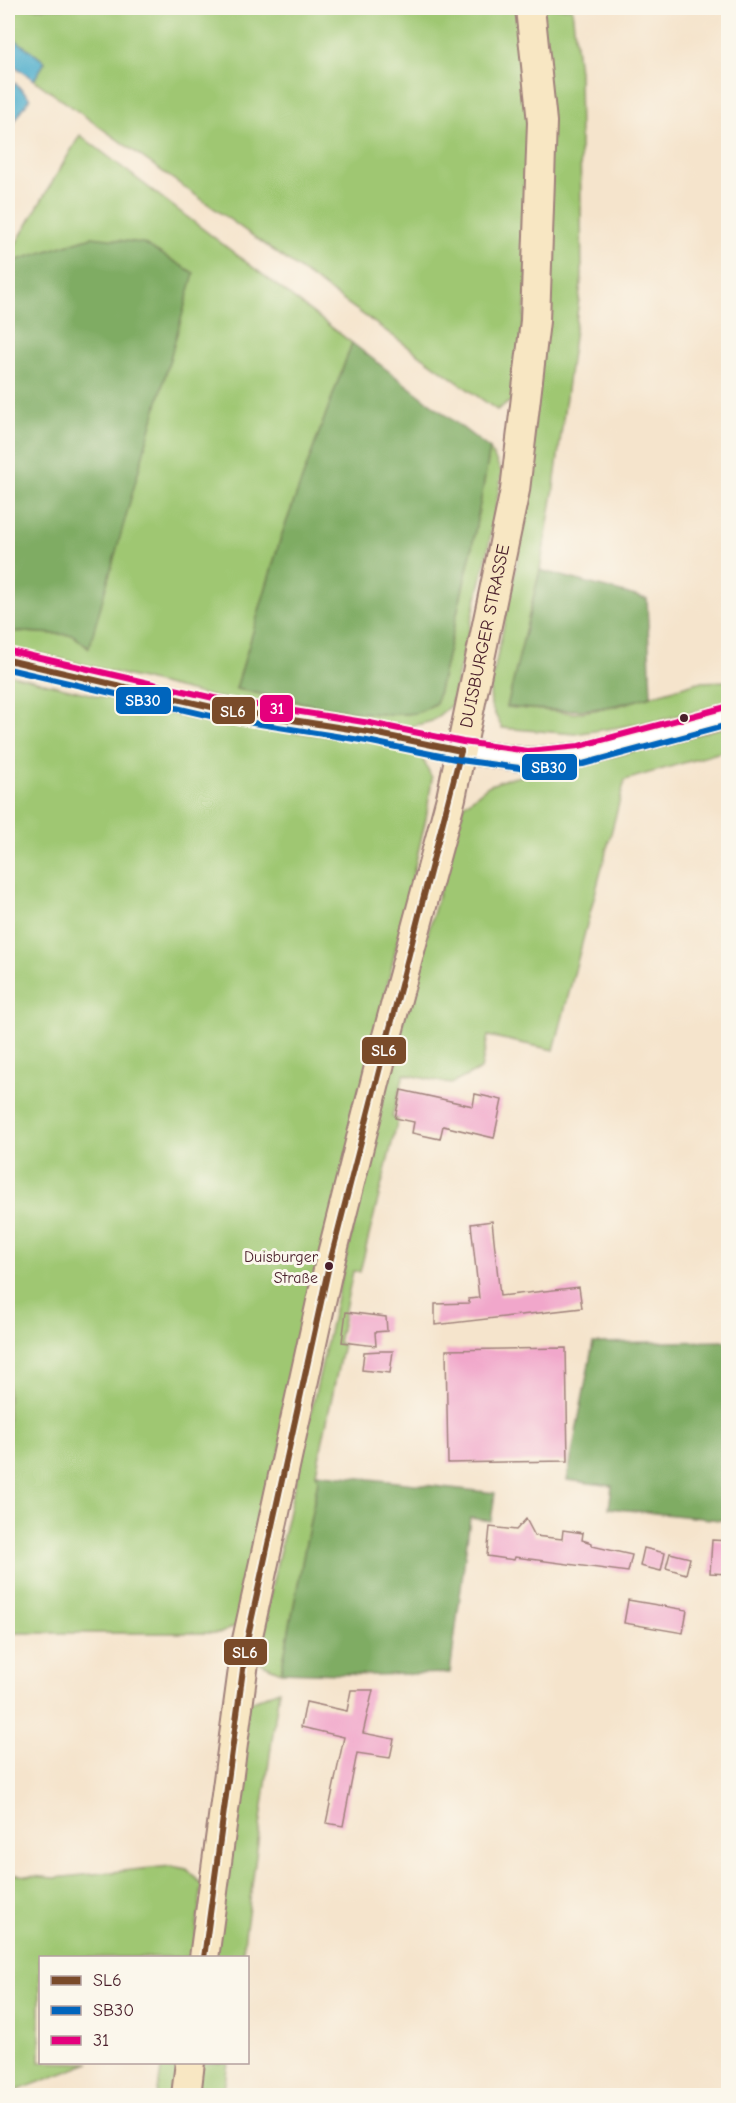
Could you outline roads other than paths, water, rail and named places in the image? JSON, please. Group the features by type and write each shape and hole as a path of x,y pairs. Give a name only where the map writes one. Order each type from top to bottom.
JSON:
{"main road":[{"name":"DUISBURGER STRASSE","path":"204,1956 249,1629 328,1270 461,751 515,490 535,321 542,122 530,8"},
{"path":"186,2096 190,2064"}],"street":[{"path":"8,660 216,708 369,732 461,751 528,760 581,755 729,716"}],"water":[{"path":"8,34 45,62 34,80 8,61"},
{"path":"15,83 30,98 8,131 8,94"}],"place":[{"name":"Duisburger Straße","path":"329,1266"}]}
